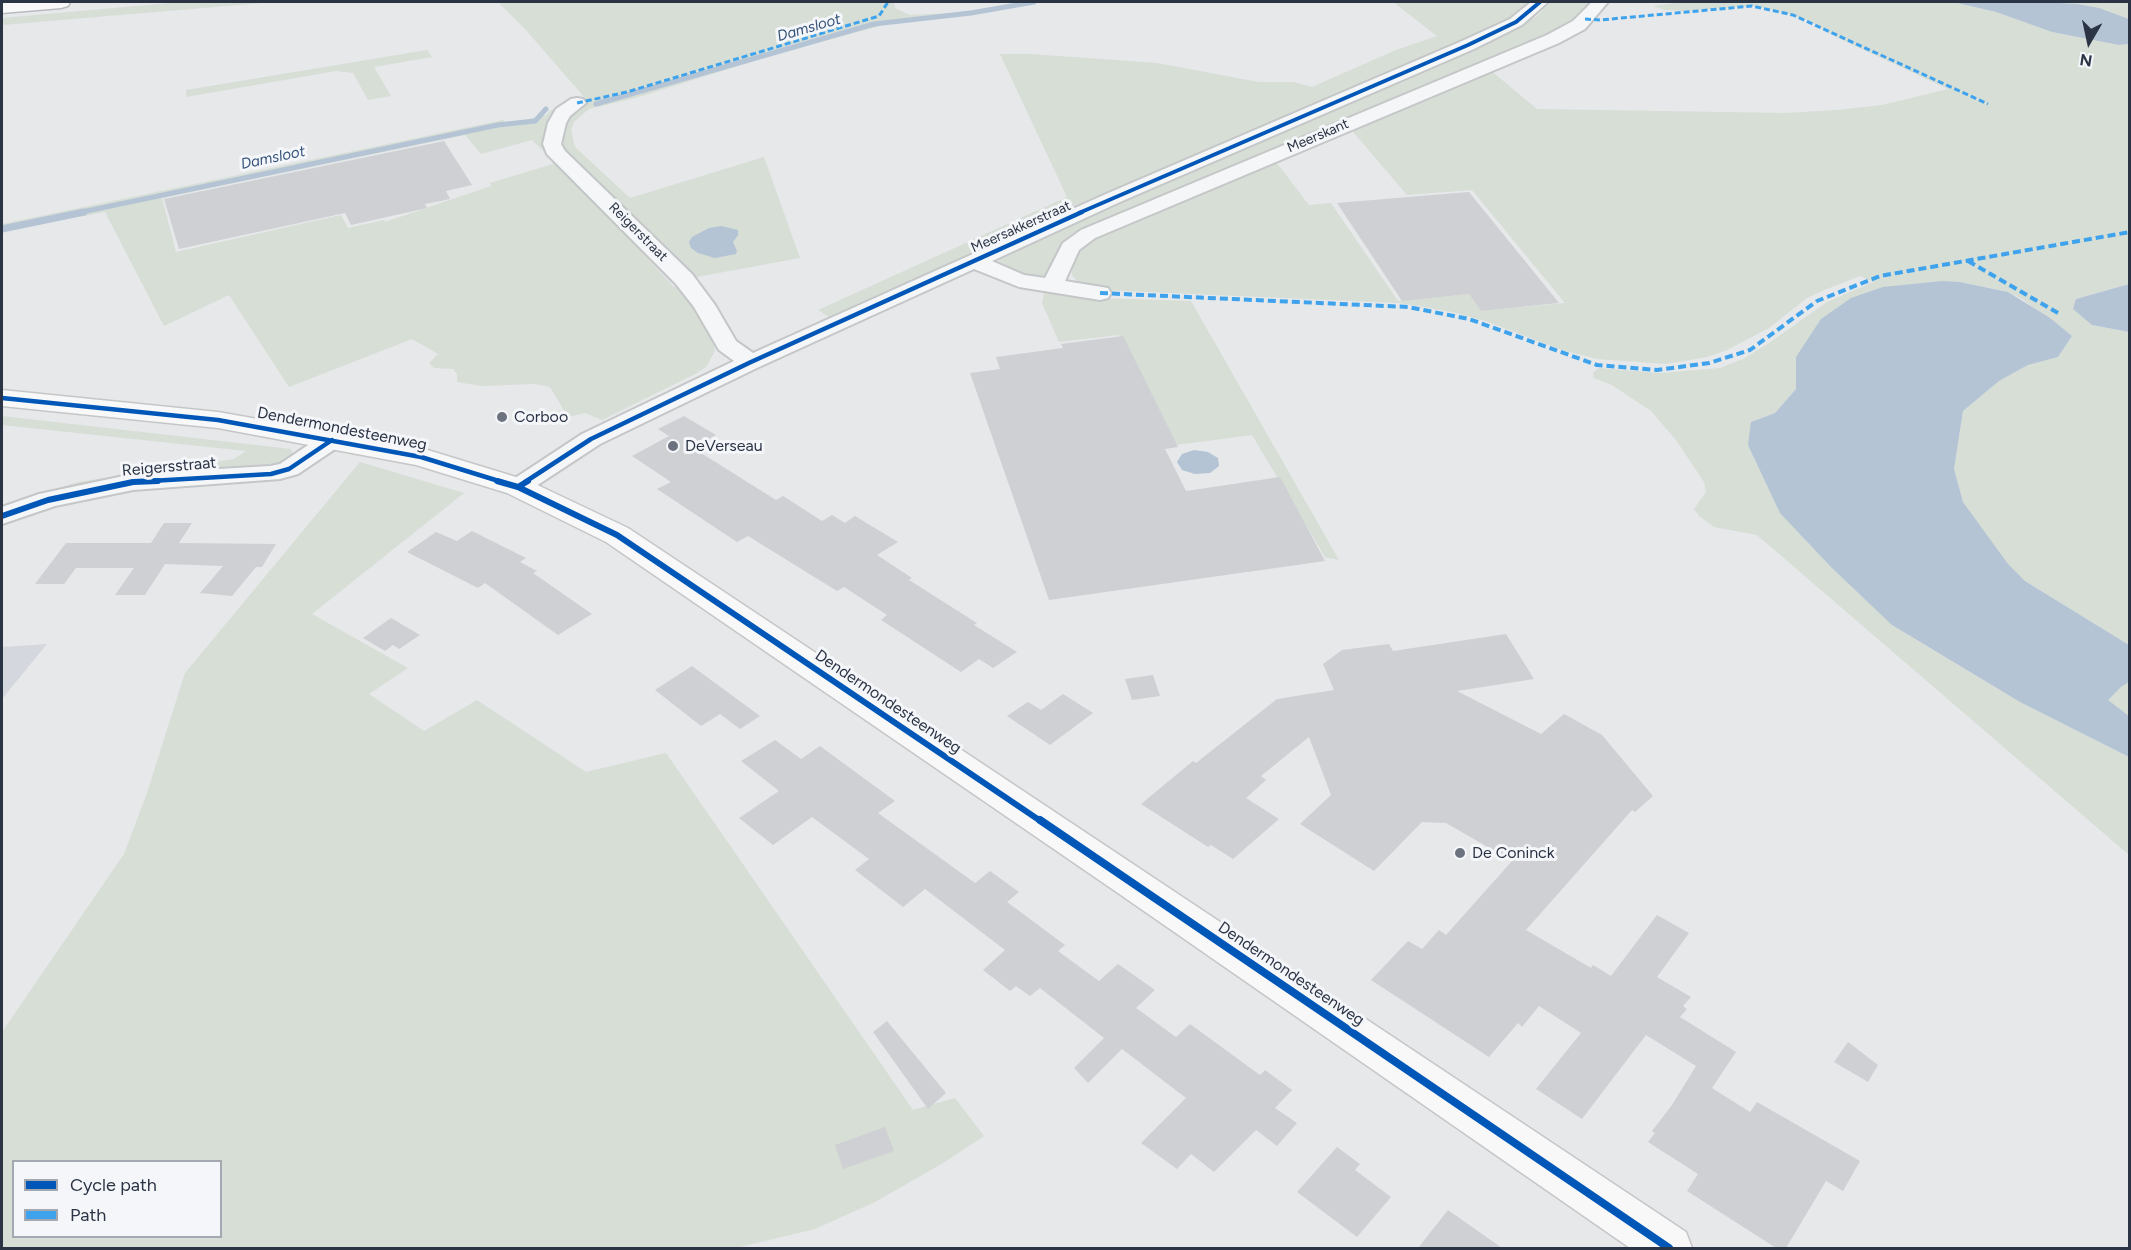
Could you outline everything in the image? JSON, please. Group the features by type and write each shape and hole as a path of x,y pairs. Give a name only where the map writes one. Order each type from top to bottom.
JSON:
{"main road":[{"path":"2,7 61,2"},
{"name":"Dendermondesteenweg","path":"2,398 218,420 421,456 518,487 617,535 1669,1248"}],"street":[{"name":"Meersakkerstraat","path":"518,487 591,439 751,362 1250,138 1468,45 1516,22 1540,2"},
{"name":"Meerskant","path":"1052,287 1070,247 1088,234 1553,39 1579,25 1600,2"},
{"name":"Reigerstraat","path":"577,103 562,113 557,123 552,144 557,154 684,279 704,305 727,345 751,362"},
{"path":"974,261 1019,281 1100,293"},
{"name":"Reigersstraat","path":"2,516 48,500 134,482 271,474 290,470 332,440"}],"shaded area":[{"path":"181,2 274,2 2,25 2,18"},
{"path":"498,2 894,2 895,8 910,15 953,13 1025,2 1042,2 982,13 888,24 785,51 639,97 589,109 574,122 571,130 575,147 630,198 764,157 800,258 691,278 600,207 673,286 681,290 711,332 715,351 706,367 697,373 602,420 585,413 568,417 550,387 535,384 481,386 457,382 457,374 453,369 434,368 429,363 438,354 412,339 289,387 229,295 164,326 105,212 2,231 2,224 503,120 506,124 546,115 551,110 585,98 525,29","holes":["465,135 481,154 532,140 556,163 490,183 491,186 385,222 384,220 348,228 341,215 176,252 162,198"]},
{"path":"1393,2 1528,2 1509,18 1491,28 1080,204 829,317 818,310 1067,197 1000,54 1157,63 1259,82 1293,82 1312,87 1396,50 1437,36"},
{"path":"1551,2 1595,2 1570,27 1091,229 1044,276 1029,278 1001,266 999,261 1001,257 1189,171 1484,44 1537,16"},
{"path":"1683,2 1953,2 1996,12 2052,32 2119,45 2129,44 2129,284 2076,299 2092,325 2129,332 2129,645 2025,581 2007,564 1963,502 1954,469 1963,411 1999,381 2028,365 2058,357 2072,336 2022,299 2008,292 1960,282 1796,356 1796,389 1775,413 1751,422 1892,625 2020,702 2129,757 2129,855 1757,535 1714,527 1699,516 1694,509 1706,492 1704,482 1676,440 1651,411 1612,385 1594,378 1593,373 1599,368 1661,373 1720,368 1743,359 1769,343 1827,302 1873,282 1860,276 1827,289 1807,298 1769,328 1727,350 1707,357 1666,364 1597,359 1562,350 1485,321 1452,312 1399,303 1101,290 1079,284 1072,275 1071,260 1085,241 1273,158 1309,205 1331,203 1398,301 1469,294 1481,311 1565,303 1472,190 1407,195 1354,133 1353,128 1489,69 1537,109 1785,113 1882,105 1948,89 1838,38 1810,21 1782,12 1753,6 1682,11 1665,10 1653,6"},
{"path":"2044,2 2129,2 2129,19 2077,4"},
{"path":"427,50 432,57 374,67 391,96 368,100 353,73 336,71 186,97 186,90"},
{"path":"1044,293 1097,298 1191,301 1339,560 1325,557 1252,435 1176,445 1119,335 1059,342 1042,303"},
{"path":"2,416 291,449 294,456 289,462 277,465 46,496 2,510 2,505 78,482 234,459 246,451 2,425"},
{"path":"360,462 464,493 312,614 408,668 369,694 424,731 477,700 586,772 666,753 913,1110 955,1098 984,1136 943,1163 875,1202 815,1229 736,1248 2,1248 2,1032 124,854 147,793 185,673"},
{"path":"47,644 2,699 2,647"},
{"path":"2129,682 2129,716 2107,700"}],"water":[{"path":"1953,2 2044,2 2099,8 2129,19 2129,44 2119,45 2052,32 1996,12"},
{"path":"721,226 738,230 738,235 733,242 736,254 715,258 698,253 691,248 689,242 692,237 709,228"},
{"path":"1942,281 1960,282 2008,292 2050,318 2072,336 2058,357 2028,365 1999,381 1963,411 1954,469 1963,502 2008,564 2025,581 2129,645 2129,682 2108,700 2129,716 2129,757 2020,702 1892,625 1832,568 1780,513 1748,445 1751,422 1775,413 1796,389 1796,357 1821,319 1851,298 1883,287"},
{"path":"2129,284 2129,332 2092,325 2073,309 2076,299"},
{"path":"1194,450 1208,452 1218,458 1219,466 1210,473 1195,474 1182,470 1177,462 1182,454"}],"building":[{"path":"444,141 472,185 446,191 450,199 425,204 427,208 351,225 345,213 179,249 164,199"},
{"path":"1469,192 1559,303 1481,311 1469,294 1402,301 1337,203"},
{"path":"1123,336 1178,447 1165,449 1186,491 1280,477 1325,561 1049,600 970,373 1000,369 996,357 1063,348 1061,344"},
{"path":"684,416 716,435 693,448 776,500 783,496 822,521 832,515 845,523 855,516 898,542 877,555 912,578 909,580 977,623 974,625 1017,652 993,668 979,659 961,672 881,620 887,615 844,587 837,591 748,536 737,542 657,489 671,482 632,456 669,436 658,429"},
{"path":"164,523 192,523 179,543 276,544 262,567 256,567 232,596 200,593 223,566 165,564 145,595 115,595 134,568 76,568 64,584 35,584 66,543 151,543"},
{"path":"472,531 526,558 520,562 537,571 533,573 592,614 558,635 485,583 478,588 407,552 436,532 457,541"},
{"path":"391,618 420,635 399,649 393,645 385,651 363,638"},
{"path":"1506,634 1534,679 1457,691 1541,734 1564,714 1602,735 1653,796 1635,812 1632,810 1526,930 1591,968 1593,965 1611,976 1657,915 1689,933 1657,977 1691,997 1683,1006 1687,1009 1680,1017 1736,1052 1712,1088 1750,1112 1757,1102 1860,1161 1843,1191 1826,1181 1786,1248 1776,1248 1687,1191 1698,1174 1648,1142 1655,1133 1652,1131 1672,1105 1696,1066 1646,1035 1582,1119 1536,1089 1581,1033 1539,1006 1522,1027 1518,1023 1489,1057 1371,980 1408,941 1422,949 1439,930 1446,935 1512,861 1446,823 1422,822 1374,871 1300,824 1331,795 1309,737 1261,776 1266,780 1246,798 1279,819 1233,859 1211,845 1208,847 1141,804 1193,761 1196,763 1277,699 1334,690 1323,664 1342,650 1389,644 1393,651"},
{"path":"692,666 760,716 740,729 720,714 701,726 655,690"},
{"path":"1153,675 1160,696 1132,700 1125,679"},
{"path":"1063,694 1093,713 1050,745 1007,716 1028,702 1041,710"},
{"path":"775,740 801,759 820,746 895,801 878,813 975,883 990,871 1019,892 1007,902 1065,945 1058,951 1099,981 1118,964 1155,990 1136,1008 1176,1037 1190,1024 1260,1075 1265,1070 1292,1090 1275,1108 1297,1123 1277,1146 1256,1130 1214,1172 1191,1154 1177,1169 1141,1143 1186,1098 1122,1049 1088,1083 1074,1068 1104,1038 1040,988 1030,996 1016,986 1010,991 983,970 1005,950 925,889 903,907 855,870 869,859 812,817 773,845 739,818 779,791 741,761"},
{"path":"887,1021 946,1093 928,1109 873,1032"},
{"path":"1848,1042 1878,1065 1868,1082 1834,1062"},
{"path":"885,1127 894,1151 843,1169 835,1145"},
{"path":"1337,1147 1360,1164 1355,1170 1391,1197 1357,1237 1297,1192"},
{"path":"1448,1210 1502,1248 1418,1248"}],"waterway":[{"name":"Damsloot","path":"596,104 874,24 971,13 1034,2"},
{"name":"Damsloot","path":"77,213 498,125 535,121 546,109"},
{"name":"Damsloot","path":"2,229 84,212"}],"marked path":[{"path":"577,103 627,92 879,16 888,2"},
{"path":"1585,19 1600,20 1752,6 1793,15 1988,104"},
{"path":"1100,293 1408,307 1469,319 1597,365 1657,370 1709,363 1750,350 1817,301 1880,276 2130,232"},
{"path":"1968,261 2058,313"}],"cycle path":[{"path":"518,487 591,439 751,362 1113,198 1468,45 1516,22 1540,2"},
{"path":"2,398 218,420 421,457 518,487 617,535 1669,1248"},
{"path":"2,516 48,500 133,482 271,474 289,469 332,440"}],"place":[{"name":"Corboo","path":"502,417"},
{"name":"DeVerseau","path":"673,446"},
{"name":"De Coninck","path":"1460,853"}]}
